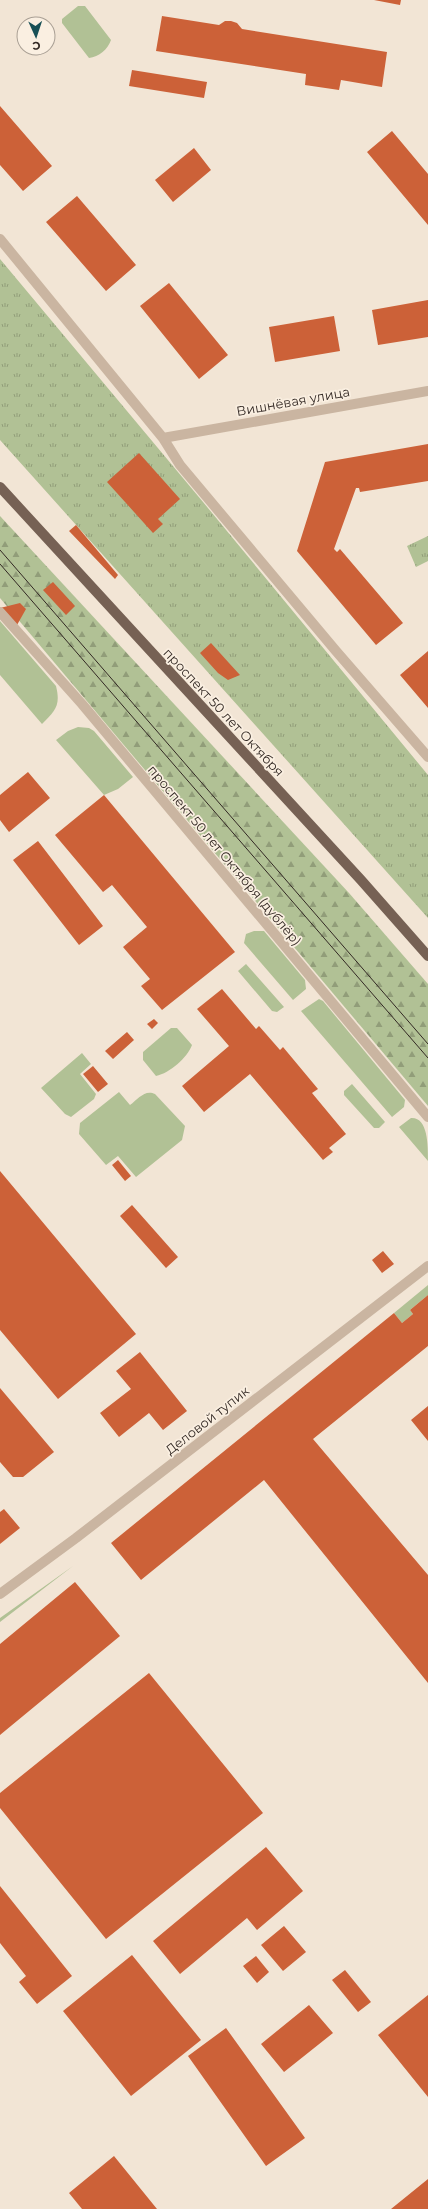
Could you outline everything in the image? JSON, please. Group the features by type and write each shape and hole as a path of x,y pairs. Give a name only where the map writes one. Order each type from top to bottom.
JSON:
{"main road":[{"name":"проспект 50 лет Октября","path":"0,487 361,880 428,956"}],"street":[{"path":"0,239 163,438 180,465 336,651 428,757"},
{"name":"Вишнёвая улица","path":"163,438 428,391"},
{"name":"проспект 50 лет Октября (дублёр)","path":"0,612 82,704 428,1117"},
{"name":"Деловой тупик","path":"0,1594 76,1538 428,1266"}],"green space":[{"path":"78,6 85,6 111,40 103,52 93,57 89,58 62,23 62,19"},
{"path":"0,259 428,775 428,918 0,440"},
{"path":"0,516 349,893 428,984 428,1106 0,598"},
{"path":"428,536 428,561 416,567 407,546"},
{"path":"0,621 56,686 58,699 56,708 42,724 0,675"},
{"path":"78,727 89,728 94,731 133,777 118,789 104,795 56,740 68,731"},
{"path":"254,931 264,931 305,980 306,989 293,1000 244,943 246,934"},
{"path":"246,964 284,1007 277,1012 272,1011 238,971"},
{"path":"319,999 323,1001 405,1100 404,1107 392,1117 301,1011"},
{"path":"171,1028 177,1028 192,1045 182,1060 167,1072 156,1076 143,1060 143,1052"},
{"path":"82,1053 91,1064 80,1074 96,1094 94,1099 71,1117 65,1114 41,1088"},
{"path":"352,1084 385,1122 379,1128 374,1128 344,1095 344,1091"},
{"path":"119,1092 130,1105 145,1094 155,1094 185,1126 182,1140 136,1177 118,1156 106,1165 79,1134 80,1123"},
{"path":"411,1118 417,1119 424,1127 428,1147 428,1161 399,1127"},
{"path":"428,1285 428,1295 410,1310 413,1314 402,1323 394,1313"},
{"path":"73,1566 0,1622 0,1618"}],"building":[{"path":"374,0 401,0 400,5"},
{"path":"162,16 219,25 225,21 231,21 237,23 242,29 387,52 382,87 341,80 339,90 305,85 306,74 156,51"},
{"path":"132,70 207,82 204,98 129,86"},
{"path":"0,106 52,166 23,191 0,165"},
{"path":"392,131 428,174 428,225 367,152"},
{"path":"194,148 211,170 173,202 155,180"},
{"path":"77,196 136,265 106,291 46,222"},
{"path":"169,283 228,355 199,379 140,306"},
{"path":"428,300 428,337 378,345 372,310"},
{"path":"334,316 340,351 275,362 269,327"},
{"path":"428,444 428,481 360,492 359,488 356,488 334,549 337,552 340,549 403,623 376,645 297,551 325,462"},
{"path":"139,453 180,499 158,519 163,524 153,533 107,482"},
{"path":"76,525 118,575 115,579 69,531"},
{"path":"53,582 75,606 66,615 43,590"},
{"path":"20,603 26,609 17,625 0,608"},
{"path":"211,643 240,675 228,680 218,673 200,653"},
{"path":"428,651 428,708 400,675"},
{"path":"28,772 50,798 9,832 0,820 0,795"},
{"path":"104,795 235,952 162,1010 141,986 150,979 123,947 147,927 112,885 103,892 55,835"},
{"path":"38,841 103,926 79,945 13,860"},
{"path":"222,989 256,1029 259,1026 280,1050 283,1047 318,1089 312,1093 346,1134 329,1148 333,1152 323,1160 250,1074 204,1112 182,1086 229,1046 197,1009"},
{"path":"154,1019 158,1023 152,1029 147,1024"},
{"path":"127,1032 134,1040 113,1059 105,1051"},
{"path":"93,1066 108,1084 98,1092 83,1074"},
{"path":"118,1160 131,1176 125,1181 112,1165"},
{"path":"0,1171 136,1334 58,1399 0,1330"},
{"path":"132,1205 178,1257 166,1268 120,1216"},
{"path":"383,1251 394,1264 382,1273 372,1260"},
{"path":"428,1295 428,1346 313,1439 428,1575 428,1683 264,1480 141,1580 111,1543 394,1313 402,1323 413,1314 410,1310"},
{"path":"140,1352 187,1411 163,1430 149,1413 119,1437 100,1413 131,1389 116,1371"},
{"path":"0,1388 54,1452 23,1477 13,1477 0,1462"},
{"path":"428,1406 428,1441 411,1420"},
{"path":"4,1509 20,1528 0,1544 0,1512"},
{"path":"75,1582 120,1636 0,1735 0,1644"},
{"path":"149,1673 263,1813 106,1939 0,1808 0,1793"},
{"path":"266,1847 303,1891 257,1930 247,1918 180,1974 153,1941"},
{"path":"0,1886 72,1976 37,2004 19,1982 26,1976 0,1943"},
{"path":"284,1926 306,1952 283,1971 261,1945"},
{"path":"132,1955 201,2040 131,2096 63,2011"},
{"path":"256,1956 269,1972 257,1983 243,1966"},
{"path":"345,1970 371,2002 358,2012 332,1980"},
{"path":"428,1995 428,2097 378,2035"},
{"path":"309,2005 333,2033 284,2072 261,2044"},
{"path":"226,2028 305,2138 266,2166 188,2056"},
{"path":"114,2156 157,2209 82,2209 69,2193"},
{"path":"428,2179 428,2209 391,2209"}],"tram line":[{"path":"0,550 428,1044"},
{"path":"0,564 428,1058"}]}
